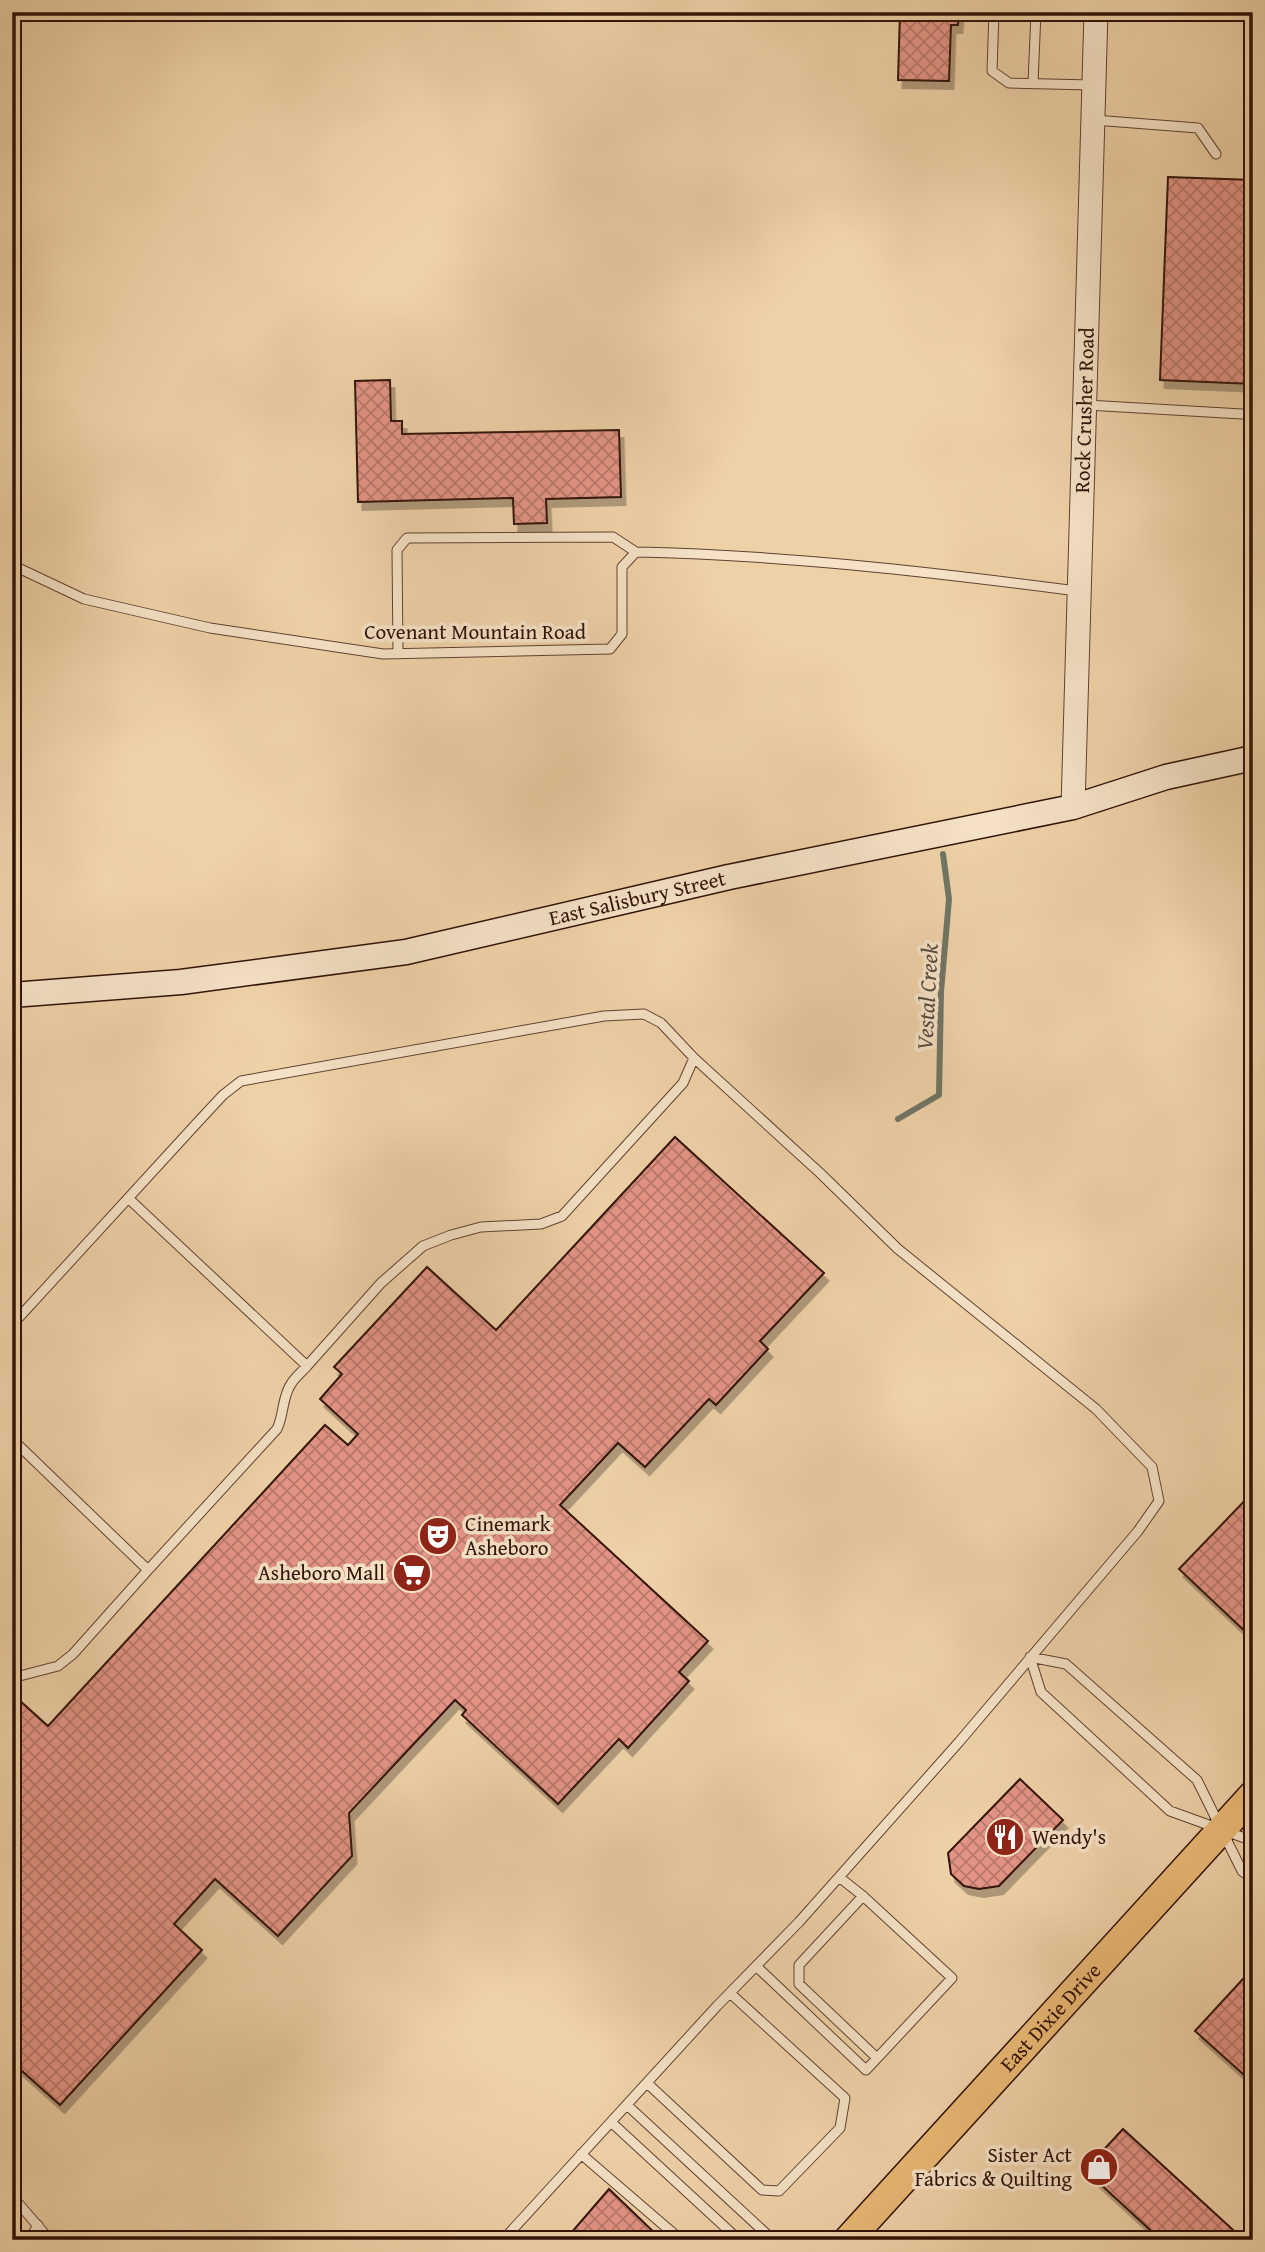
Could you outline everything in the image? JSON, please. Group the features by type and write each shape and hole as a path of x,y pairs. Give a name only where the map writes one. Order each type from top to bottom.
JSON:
{"main road":[{"name":"East Salisbury Street","path":"12,995 181,982 406,952 729,877 1073,807 1166,776 1253,758"},
{"name":"East Dixie Drive","path":"848,2240 1253,1795"}],"street":[{"name":"Rock Crusher Road","path":"1073,807 1096,12"}],"lane":[{"path":"994,12 992,71 1009,83 1094,85"},
{"path":"1033,83 1035,12"},
{"path":"1093,120 1198,128 1216,153"},
{"path":"1085,405 1242,414"},
{"path":"398,654 397,550 407,538 613,537 636,552 715,553 908,571 1079,591"},
{"name":"Covenant Mountain Road","path":"12,565 84,599 210,628 398,654 610,649 622,634 622,567 636,552"},
{"path":"12,1325 234,1085 250,1078 620,1014 644,1014 661,1023 694,1058 820,1173 898,1249 1086,1401 1152,1467 1160,1501 1138,1531 959,1742 839,1877 503,2240"},
{"path":"12,1678 58,1666 73,1654 277,1430 291,1384 381,1283 423,1246 451,1235 481,1227 541,1224 562,1216 683,1083 694,1058"},
{"path":"128,1198 307,1366"},
{"path":"12,1439 148,1570"},
{"path":"1030,1657 1066,1664 1197,1780 1242,1871 1253,1879"},
{"path":"1030,1657 1041,1692 1170,1811 1253,1841"},
{"path":"756,1966 866,2070 952,1978 839,1877"},
{"path":"863,1896 799,1965 799,1984 877,2058"},
{"path":"647,2083 762,2190 779,2191 840,2128 845,2098 730,1993"},
{"path":"627,2105 773,2240"},
{"path":"611,2122 739,2240"},
{"path":"581,2154 681,2240"},
{"path":"12,2196 50,2240"},
{"path":"29,2240 38,2225"}],"building":[{"path":"900,12 959,12 958,25 951,25 949,81 898,80"},
{"path":"1168,177 1253,180 1253,384 1160,380"},
{"path":"390,380 391,421 402,421 402,434 619,430 621,497 546,499 547,523 514,524 513,498 358,502 355,381"},
{"name":"Asheboro Mall","path":"675,1137 824,1273 760,1341 768,1349 716,1405 709,1399 645,1467 618,1443 560,1505 708,1641 679,1672 689,1681 628,1748 619,1739 558,1804 462,1715 466,1710 455,1700 349,1813 352,1856 278,1936 215,1879 174,1924 202,1950 60,2105 12,2062 12,1708 19,1700 48,1726 325,1425 348,1445 358,1434 320,1399 342,1374 334,1367 427,1267 496,1330"},
{"path":"1253,1492 1253,1635 1251,1637 1179,1569"},
{"name":"Wendy's","path":"1020,1779 1063,1820 999,1886 979,1889 964,1886 951,1874 948,1853"},
{"path":"1253,1968 1253,2083 1195,2031"},
{"path":"1123,2129 1244,2240 1161,2240 1085,2170"},
{"path":"609,2189 662,2240 565,2240"}],"waterway":[{"name":"Vestal Creek","path":"898,1119 939,1095 941,992 949,899 943,854"}],"place":[{"name":"Cinemark Asheboro","path":"438,1536"},
{"name":"Asheboro Mall","path":"412,1573"},
{"name":"Wendy's","path":"1005,1837"},
{"name":"Sister Act Fabrics & Quilting","path":"1099,2167"}]}
